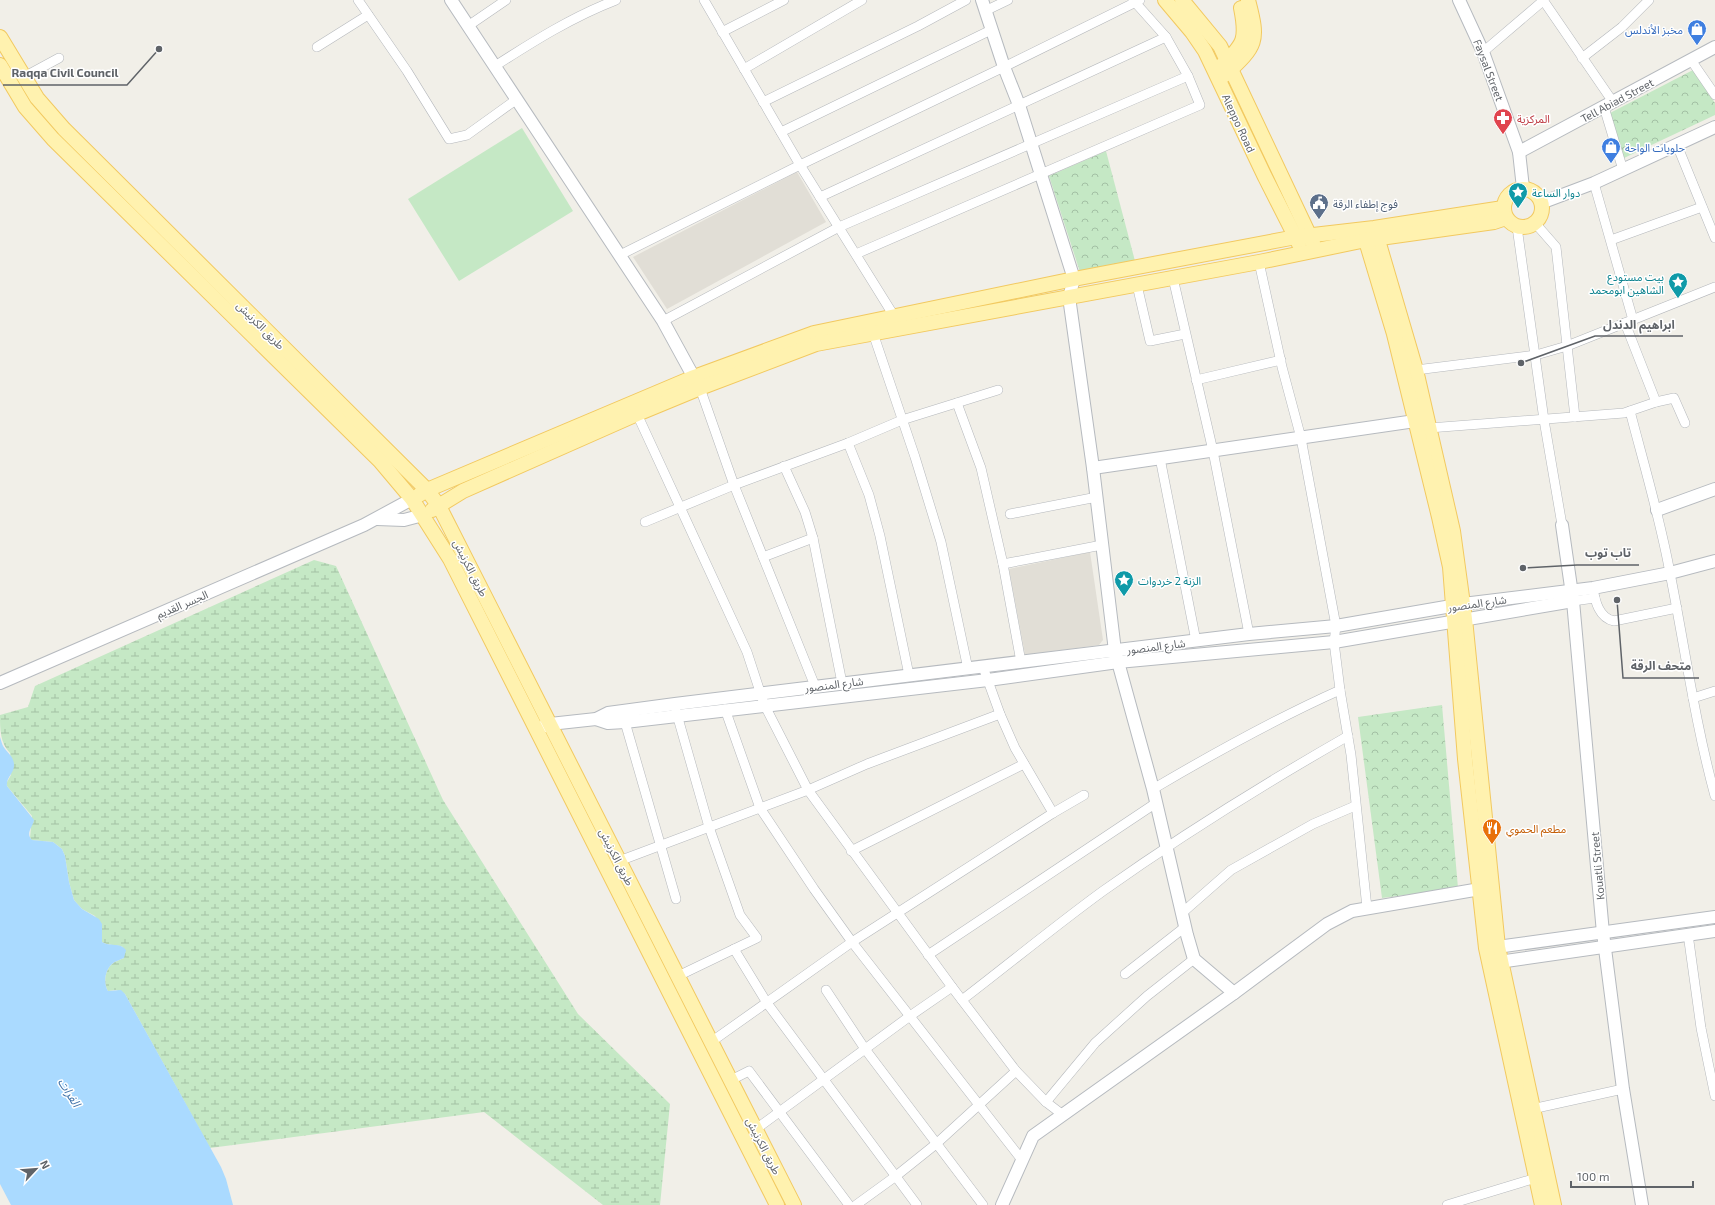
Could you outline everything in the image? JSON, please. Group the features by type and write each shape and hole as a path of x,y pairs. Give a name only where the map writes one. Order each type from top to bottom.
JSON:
{"main road":[{"name":"Aleppo Road","path":"1165,0 1192,32 1205,51 1265,177 1296,237 1309,252"},
{"path":"1230,64 1245,33 1239,0"},
{"path":"1217,76 1230,64 1246,55 1255,38 1254,25 1248,0"},
{"name":"Aleppo Road","path":"1185,1 1216,40 1230,64 1310,235 1309,252"},
{"name":"طريق الكرنيش","path":"0,37 37,98 64,129 427,490 439,506 519,663 543,726 777,1205"},
{"name":"طريق الكرنيش","path":"0,65 25,107 53,139 380,461 412,499 450,559 505,668 543,726 619,861 794,1205"},
{"path":"1523,188 1531,190 1537,195 1541,203 1542,210 1540,217 1535,223 1524,228 1511,224 1504,213 1504,201 1509,194 1515,190 1523,188"},
{"path":"423,516 463,491 637,414 697,383 816,344 873,333 893,323 1074,279 1296,237 1310,235 1370,234 1494,222 1504,213"},
{"path":"412,499 427,490 697,383 814,333 1069,297 1137,285 1309,252 1370,234"},
{"path":"1370,234 1416,370 1453,531 1459,620 1465,759 1480,889 1542,1205"},
{"path":"1370,234 1439,517 1458,605"},
{"path":"1459,620 1492,947"},
{"path":"505,668 519,663"},
{"path":"1495,962 1532,1109 1554,1205"}],"street":[{"path":"358,0 407,71 449,139 467,135 517,99"},
{"path":"451,0 663,321 697,383 734,485 815,686"},
{"path":"468,26 506,0"},
{"path":"494,66 548,32 600,6 616,0"},
{"path":"704,0 800,165 856,254 893,323"},
{"path":"722,32 784,0"},
{"path":"744,69 862,0"},
{"path":"763,102 918,26 966,0"},
{"path":"1008,0 983,6 1019,105 1074,279 1069,297 1097,497 1117,656 1153,789 1185,928 1194,959 1234,994"},
{"name":"Faysal Street","path":"1459,0 1483,52 1519,152 1523,188"},
{"path":"1483,52 1543,0 1582,58 1608,104 1623,170"},
{"path":"1582,58 1622,27 1649,0"},
{"path":"620,255 800,165 1004,67 1136,1 1166,37 1188,76 1200,105 856,254"},
{"path":"316,47 368,15"},
{"path":"781,132 991,30"},
{"path":"820,197 1166,37"},
{"name":"Tell Abiad Street","path":"1519,152 1715,47"},
{"path":"24,77 59,58"},
{"path":"1691,60 1715,95"},
{"path":"663,321 839,227 1188,76"},
{"path":"1541,203 1594,183 1715,127"},
{"path":"1677,145 1715,238"},
{"path":"1594,183 1610,240 1629,322 1656,402"},
{"path":"1610,240 1702,207"},
{"path":"1535,223 1556,247 1575,418"},
{"path":"1517,227 1544,420 1562,525"},
{"path":"1259,262 1281,360 1301,438 1336,626 1334,642 1348,736 1367,908"},
{"path":"1172,278 1213,451 1249,634"},
{"path":"1137,285 1150,341 1185,334"},
{"path":"1416,370 1536,355 1567,346 1715,287"},
{"path":"873,333 941,542 968,669"},
{"path":"1196,380 1281,360"},
{"path":"644,522 734,485 848,443 902,420 998,390"},
{"path":"1429,428 1624,414 1656,402 1674,398 1686,423"},
{"path":"957,403 981,468 1021,662"},
{"path":"1630,411 1657,510 1677,608 1693,698 1715,796"},
{"path":"637,414 747,652 762,699 808,790 851,851 1016,1071 1046,1102 1063,1115"},
{"path":"1093,468 1415,421"},
{"path":"848,443 869,495 880,536 909,675"},
{"path":"1160,458 1196,641"},
{"path":"784,466 806,512 813,538 842,683"},
{"path":"1657,510 1715,489"},
{"path":"1010,514 1097,497"},
{"name":"الجسر القديم","path":"0,683 376,519 412,499"},
{"path":"376,519 404,520 423,516"},
{"name":"Kouatli Street","path":"1562,525 1572,596 1603,933 1623,1088 1642,1205"},
{"path":"763,557 813,538"},
{"path":"1002,564 1102,545"},
{"name":"شارع المنصور","path":"596,719 608,723 625,722 676,709 762,699 988,680 1196,641 1249,634 1336,626 1458,605 1594,593 1715,561"},
{"path":"1594,593 1602,614 1607,619 1614,621 1677,608"},
{"name":"شارع المنصور","path":"543,726 596,719 608,712 676,709 725,709 815,686 1021,662 1334,642 1459,620 1572,596"},
{"path":"983,667 1014,748 1053,813"},
{"path":"1153,789 1216,751 1340,690"},
{"path":"1693,698 1715,691"},
{"path":"676,709 709,827 740,914 757,938 678,976"},
{"path":"725,709 760,808 814,889 852,942 1022,1160"},
{"path":"619,861 808,790 866,764 1000,714"},
{"path":"625,722 676,899"},
{"path":"962,1000 1102,892 1272,780 1348,736"},
{"path":"851,851 1024,764"},
{"path":"711,1042 852,942 898,914 1053,813 1084,795"},
{"path":"928,954 1156,803"},
{"path":"1182,913 1231,870 1313,824 1355,806"},
{"path":"1002,1205 1033,1136 1234,994 1327,924 1352,911 1480,889"},
{"path":"1492,947 1715,917"},
{"path":"1125,974 1185,928"},
{"path":"1495,962 1715,931"},
{"path":"1688,934 1701,1028 1715,1096"},
{"path":"734,949 767,1003 917,1205"},
{"path":"1046,1102 1096,1043 1147,996 1194,959"},
{"path":"756,1129 952,987"},
{"path":"826,990 865,1049 983,1205"},
{"path":"856,1205 936,1144 1016,1071"},
{"path":"731,1080 749,1072 848,1205"},
{"path":"1532,1109 1623,1088"},
{"path":"1448,1205 1464,1203 1536,1178"}],"shaded area":[{"path":"797,172 826,222 667,309 633,257"},
{"path":"1090,552 1103,640 1099,645 1025,655 1009,569"}],"green space":[{"path":"1693,70 1715,103 1715,115 1624,158 1610,113"},
{"path":"522,128 573,211 459,281 408,199"},
{"path":"1106,151 1135,261 1080,272 1049,176"},
{"path":"314,560 336,566 443,800 578,1014 670,1104 660,1205 603,1205 484,1112 210,1148 125,994 116,990 108,991 106,988 106,973 113,963 124,958 123,947 102,942 102,929 95,916 82,909 74,900 69,882 65,856 62,849 53,842 31,840 32,816 7,786 7,782 11,775 10,753 2,740 0,715 28,707 35,686"},
{"path":"1442,705 1458,888 1382,898 1358,717"}],"water":[{"name":"الفرات","path":"0,737 3,746 14,762 14,768 8,780 7,786 34,820 29,832 30,837 32,840 53,842 62,849 65,856 69,882 74,900 82,909 99,919 102,924 102,942 121,946 126,950 124,958 113,963 106,973 106,988 108,991 121,990 125,994 221,1167 233,1205 11,1205 0,1184"}],"place":[{"name":"مخبز الأندلس","path":"1697,46"},
{"name":"Raqqa Civil Council","path":"159,49"},
{"name":"المركزية","path":"1503,135"},
{"name":"حلويات الواحة","path":"1611,164"},
{"name":"دوار الساعة","path":"1518,209"},
{"name":"فوج إطفاء الرقة","path":"1319,220"},
{"name":"بيت مستودع الشاهين ابومحمد","path":"1678,299"},
{"name":"ابراهيم الدندل","path":"1521,363"},
{"name":"تاب توب","path":"1523,568"},
{"name":"الزنة 2 خردوات","path":"1124,597"},
{"name":"متحف الرقة","path":"1617,600"},
{"name":"مطعم الحموي","path":"1492,845"}]}
